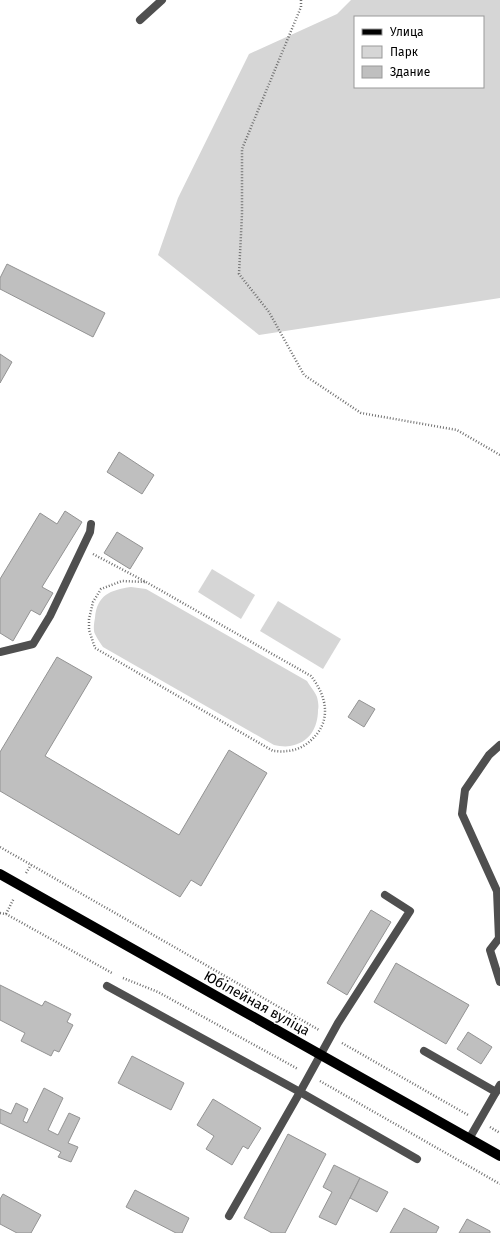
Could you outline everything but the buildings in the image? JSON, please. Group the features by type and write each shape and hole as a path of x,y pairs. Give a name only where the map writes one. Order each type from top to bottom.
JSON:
{"main road":[{"name":"Юбілейная вуліца","path":"0,874 500,1156"}],"street":[{"path":"140,20 162,0"},
{"path":"0,652 33,644 50,616 90,532 91,524"},
{"path":"500,745 488,755 465,790 462,814 497,892 499,938 490,950 500,982"},
{"path":"229,1216 330,1037 410,911 386,896"},
{"path":"107,986 300,1092 417,1159"},
{"path":"424,1051 498,1088 470,1139"}],"path":[{"path":"301,0 302,8 242,149 242,214 239,274 269,312 304,375 361,414 456,430 500,455"},
{"path":"82,548 146,582 311,676 320,687 325,706 324,721 316,736 304,746 287,752 273,751 95,648 89,630 89,619 92,602 101,589 122,581 146,582"},
{"path":"0,847 500,1133"},
{"path":"0,913 6,914 118,976 158,992 247,1040 500,1184"}],"green space":[{"path":"351,0 500,0 500,298 259,335 158,255 178,198 249,54 337,14"},
{"path":"212,569 255,595 241,619 198,592"},
{"path":"131,587 146,589 307,681 316,695 318,705 318,717 311,734 302,742 297,744 290,746 274,745 103,647 94,631 96,610 106,595 117,590"},
{"path":"278,601 341,639 323,669 260,631"}]}
